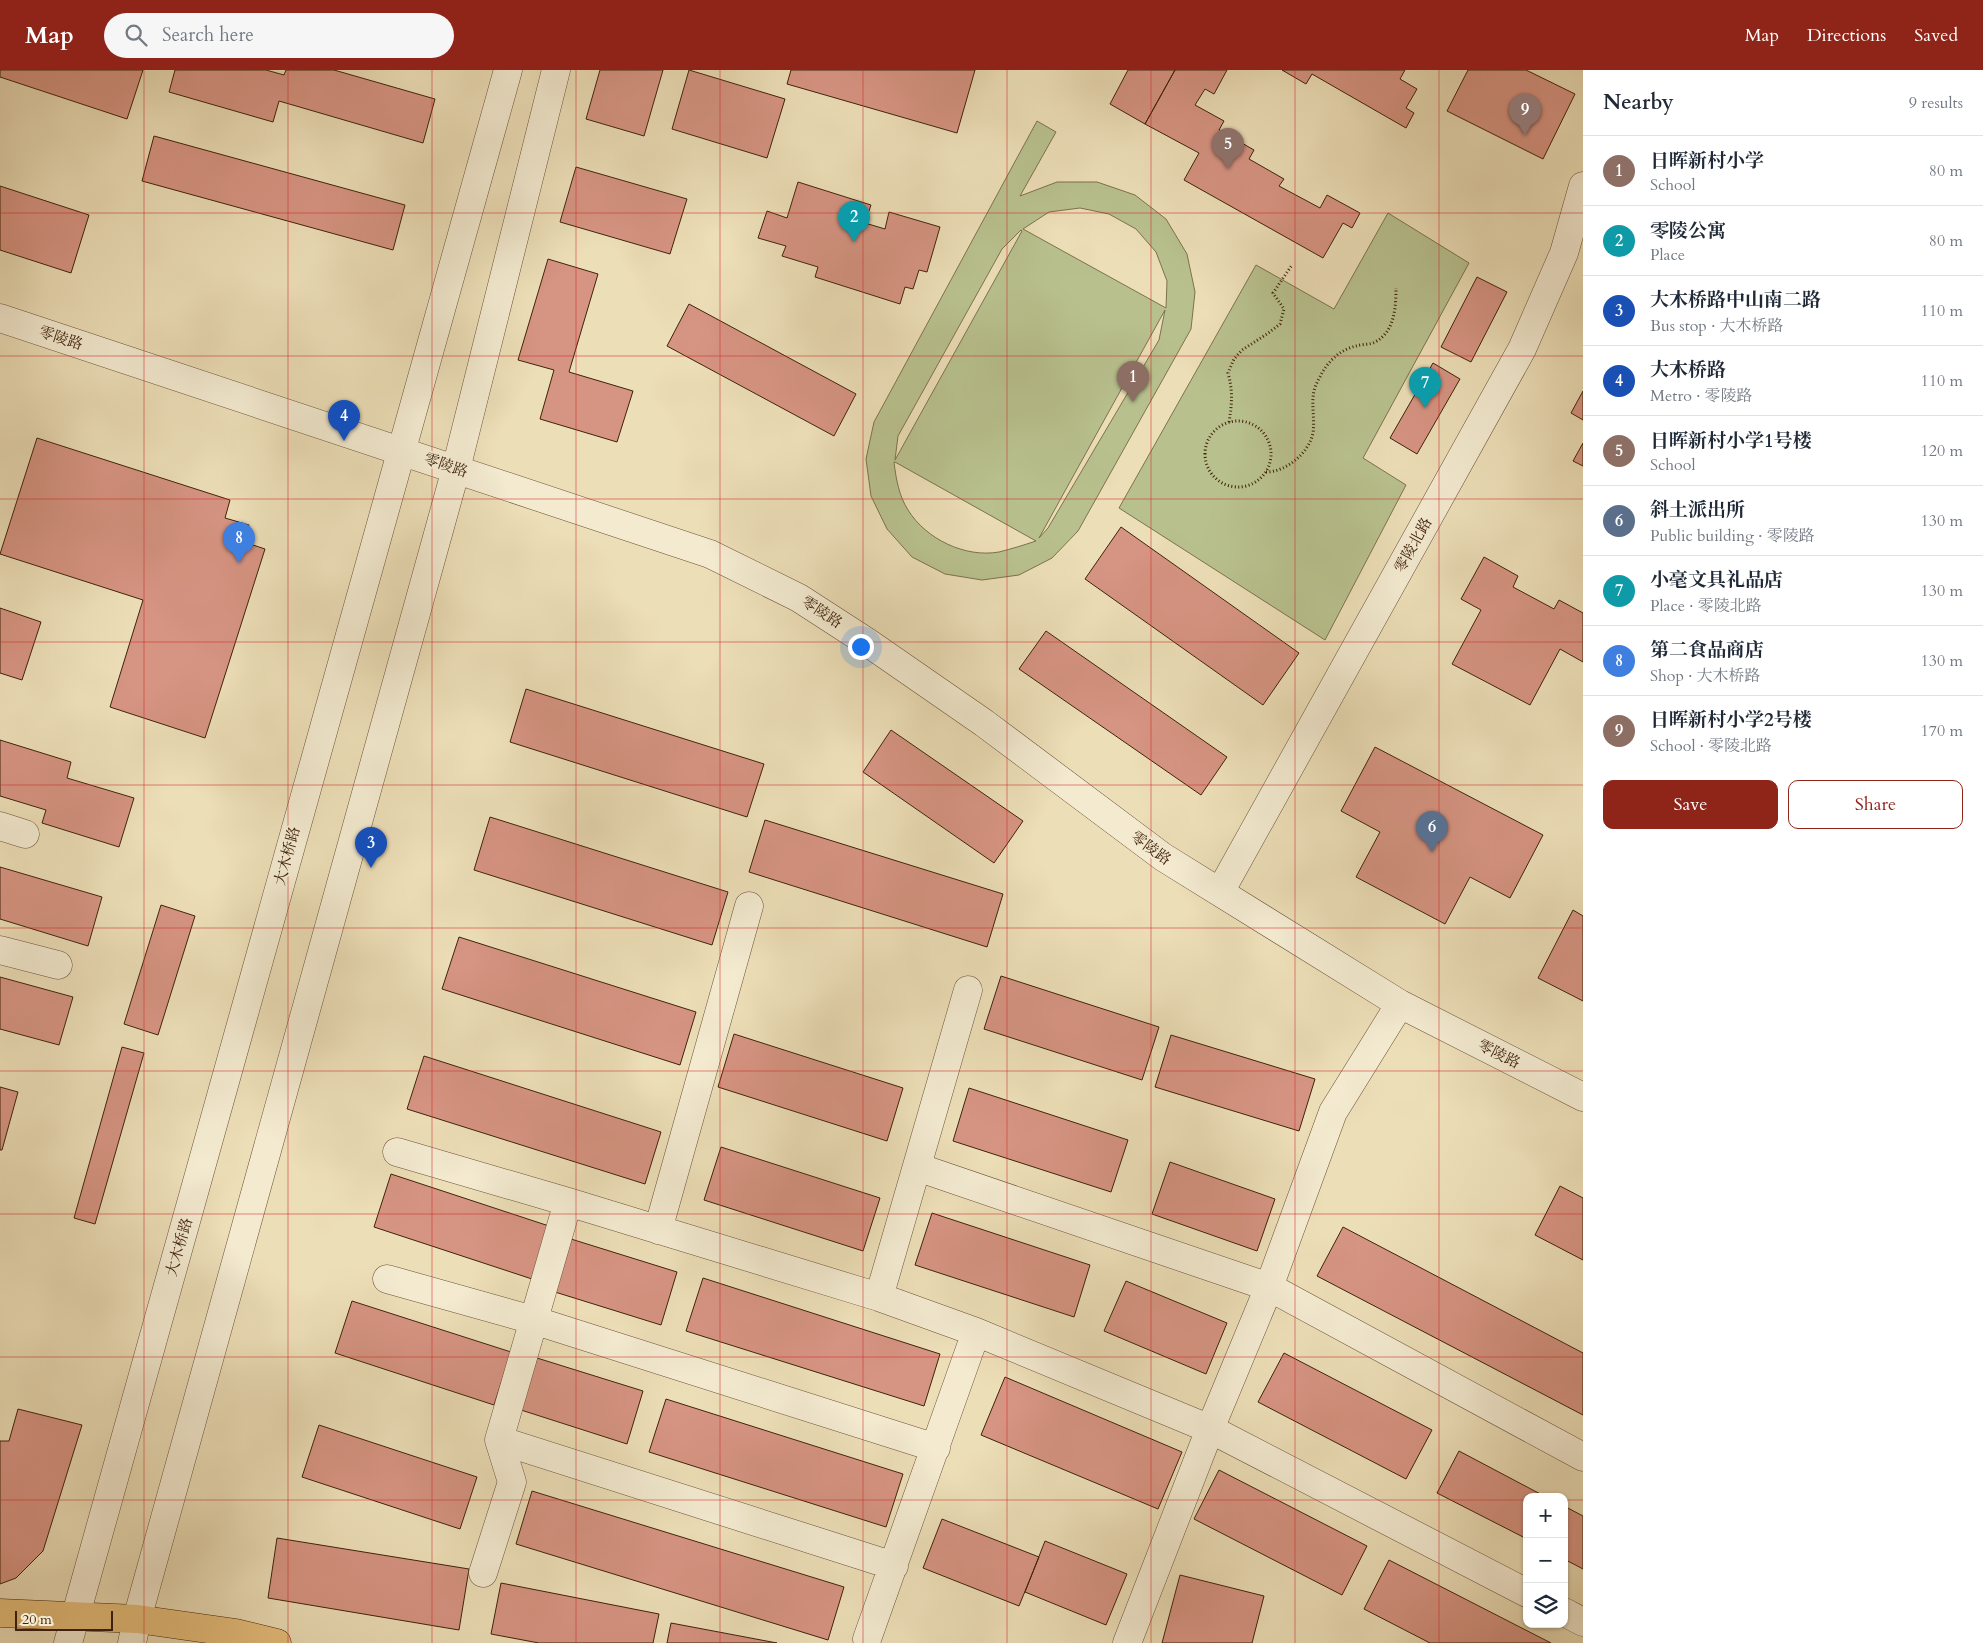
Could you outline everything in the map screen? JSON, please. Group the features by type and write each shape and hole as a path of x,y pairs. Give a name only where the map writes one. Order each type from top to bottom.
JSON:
{"main road":[{"path":"0,1614 76,1617 135,1631 236,1633 289,1643"},
{"path":"236,1633 278,1643"}],"street":[{"name":"大木桥路","path":"68,1643 400,450 508,70"},
{"path":"135,1631 456,469 556,70"},
{"name":"零陵北路","path":"1220,892 1522,349 1564,253 1583,186"},
{"name":"零陵路","path":"0,318 710,554 799,598 868,642 984,723 1163,857 1400,1004 1583,1097"},
{"path":"0,826 25,834"},
{"path":"658,1230 749,906"},
{"path":"0,950 58,965"},
{"path":"879,1297 968,990"},
{"path":"1127,1643 1210,1429 1269,1287 1333,1112 1400,1004"},
{"path":"397,1152 879,1297 976,1332 1210,1429 1523,1591"},
{"path":"917,1167 1269,1287 1583,1457"},
{"path":"483,1573 512,1482 499,1440 568,1202"},
{"path":"387,1279 533,1320 936,1448"},
{"path":"868,1639 976,1332"},
{"path":"499,1440 894,1566"},
{"path":"1568,1614 1583,1622"}],"path":[{"path":"1229,422 1232,387 1228,373 1234,359 1242,350 1280,324 1284,309 1273,293 1292,265"},
{"path":"1266,472 1274,472 1288,466 1304,450 1312,434 1314,390 1324,368 1340,352 1355,346 1376,342 1389,329 1396,309 1396,288"},
{"path":"1240,421 1251,424 1261,430 1271,450 1266,472 1250,485 1240,487 1229,486 1220,481 1212,474 1207,465 1206,444 1211,434 1229,422 1240,421"}],"green space":[{"path":"1037,121 1056,132 1020,196 1057,182 1097,182 1135,195 1166,219 1187,254 1195,292 1191,329 1078,531 1052,558 1019,575 982,580 945,574 912,557 887,529 871,496 866,459 874,422","holes":["1080,208 1109,214 1136,229 1156,252 1167,281 1166,308 1023,229 1049,212","1022,231 895,460 898,436 1002,249","1165,310 1159,340 1048,528 1039,538","894,462 1036,541 999,552 986,553 973,552 947,544 925,530 908,510 897,481"]},
{"path":"1388,213 1469,263 1363,458 1406,485 1325,640 1119,508 1256,265 1334,309"}],"building":[{"path":"0,70 143,70 127,119 0,77"},
{"path":"175,70 266,70 284,75 286,70 334,70 435,99 423,143 279,101 273,122 169,92"},
{"path":"600,70 663,70 644,136 586,119"},
{"path":"689,70 785,99 767,158 672,129"},
{"path":"791,70 975,70 957,133 787,84"},
{"path":"1128,70 1175,70 1145,124 1110,104"},
{"path":"1175,70 1227,70 1214,94 1205,89 1195,105 1224,121 1219,130 1254,150 1249,159 1284,179 1279,186 1320,208 1327,195 1360,213 1352,228 1343,223 1323,258 1184,180 1199,153 1145,124"},
{"path":"1282,70 1405,70 1400,79 1417,89 1406,108 1414,113 1406,128 1312,74 1306,84"},
{"path":"1468,70 1526,70 1575,94 1543,159 1447,111"},
{"path":"154,136 405,205 393,250 142,181"},
{"path":"576,167 687,199 670,254 560,222"},
{"path":"798,182 871,205 865,223 885,229 889,212 940,227 927,272 919,270 913,289 905,287 900,304 815,277 818,267 782,256 786,246 758,238 767,211 787,218"},
{"path":"0,186 89,215 71,273 0,250"},
{"path":"548,259 598,274 569,372 633,391 617,442 540,419 554,370 518,360"},
{"path":"1477,277 1507,292 1471,362 1441,347"},
{"path":"689,304 856,394 834,436 667,346"},
{"path":"1433,363 1460,379 1417,454 1390,438"},
{"path":"1583,391 1583,420 1571,413"},
{"path":"37,438 230,500 225,518 249,525 244,542 265,549 205,738 110,707 143,600 0,554"},
{"path":"1583,443 1583,466 1573,461"},
{"path":"1121,527 1299,653 1263,705 1085,579"},
{"path":"1484,557 1518,576 1513,587 1554,609 1559,600 1583,613 1583,662 1560,649 1530,705 1452,664 1481,610 1461,599"},
{"path":"0,608 41,622 22,680 0,673"},
{"path":"1046,631 1227,757 1201,795 1019,669"},
{"path":"526,689 764,764 747,817 510,742"},
{"path":"891,730 1023,821 994,863 863,772"},
{"path":"0,740 71,762 67,778 134,798 119,847 42,823 46,810 0,796"},
{"path":"1375,747 1543,835 1510,898 1470,877 1445,924 1356,877 1380,832 1341,811"},
{"path":"490,817 728,892 712,945 474,870"},
{"path":"765,820 1003,894 987,947 749,872"},
{"path":"0,867 102,897 88,946 0,919"},
{"path":"161,905 195,916 158,1035 124,1024"},
{"path":"1573,910 1583,916 1583,1001 1538,978"},
{"path":"459,937 696,1012 680,1065 442,989"},
{"path":"1001,976 1159,1027 1142,1080 984,1029"},
{"path":"0,977 73,997 59,1045 0,1029"},
{"path":"734,1034 903,1088 887,1141 718,1087"},
{"path":"1171,1035 1315,1079 1299,1131 1155,1087"},
{"path":"122,1047 144,1053 95,1224 74,1218"},
{"path":"424,1056 661,1132 645,1184 407,1109"},
{"path":"0,1087 18,1092 2,1150 0,1150"},
{"path":"969,1088 1128,1140 1111,1192 953,1141"},
{"path":"721,1147 880,1198 863,1251 704,1200"},
{"path":"1170,1162 1275,1199 1257,1251 1152,1214"},
{"path":"391,1174 549,1226 532,1279 374,1227"},
{"path":"1560,1186 1583,1198 1583,1260 1535,1235"},
{"path":"932,1213 1090,1265 1074,1317 915,1265"},
{"path":"1343,1227 1583,1353 1583,1415 1317,1276"},
{"path":"571,1239 677,1272 661,1325 555,1292"},
{"path":"703,1278 940,1354 924,1406 686,1331"},
{"path":"1126,1281 1227,1323 1206,1374 1104,1331"},
{"path":"352,1301 511,1352 494,1405 335,1353"},
{"path":"1284,1353 1432,1430 1406,1479 1258,1402"},
{"path":"537,1358 643,1391 627,1444 521,1410"},
{"path":"1005,1377 1182,1452 1158,1509 981,1435"},
{"path":"666,1399 903,1474 886,1527 649,1452"},
{"path":"18,1409 82,1425 43,1551 16,1578 0,1584 0,1441 9,1441"},
{"path":"319,1425 477,1477 460,1529 302,1477"},
{"path":"1459,1451 1538,1493 1523,1493 1523,1537 1437,1493"},
{"path":"1219,1470 1367,1546 1342,1595 1194,1519"},
{"path":"532,1491 844,1587 828,1640 516,1544"},
{"path":"1568,1508 1583,1516 1583,1569 1568,1561"},
{"path":"942,1519 1039,1557 1019,1606 923,1568"},
{"path":"277,1538 469,1569 459,1630 268,1598"},
{"path":"1045,1541 1127,1574 1106,1625 1025,1592"},
{"path":"1389,1560 1551,1643 1430,1643 1364,1609"},
{"path":"1180,1575 1264,1596 1252,1643 1162,1643"},
{"path":"501,1583 659,1614 653,1643 539,1643 491,1634"},
{"path":"671,1623 777,1643 667,1643"}],"place":[{"name":"日晖新村小学2号楼","path":"1525,135"},
{"name":"日晖新村小学1号楼","path":"1228,169"},
{"name":"零陵公寓","path":"854,242"},
{"name":"日晖新村小学","path":"1133,402"},
{"name":"小毫文具礼品店","path":"1425,408"},
{"name":"大木桥路","path":"344,441"},
{"name":"第二食品商店","path":"239,563"},
{"name":"斜土派出所","path":"1432,852"},
{"name":"大木桥路中山南二路","path":"371,868"}]}
